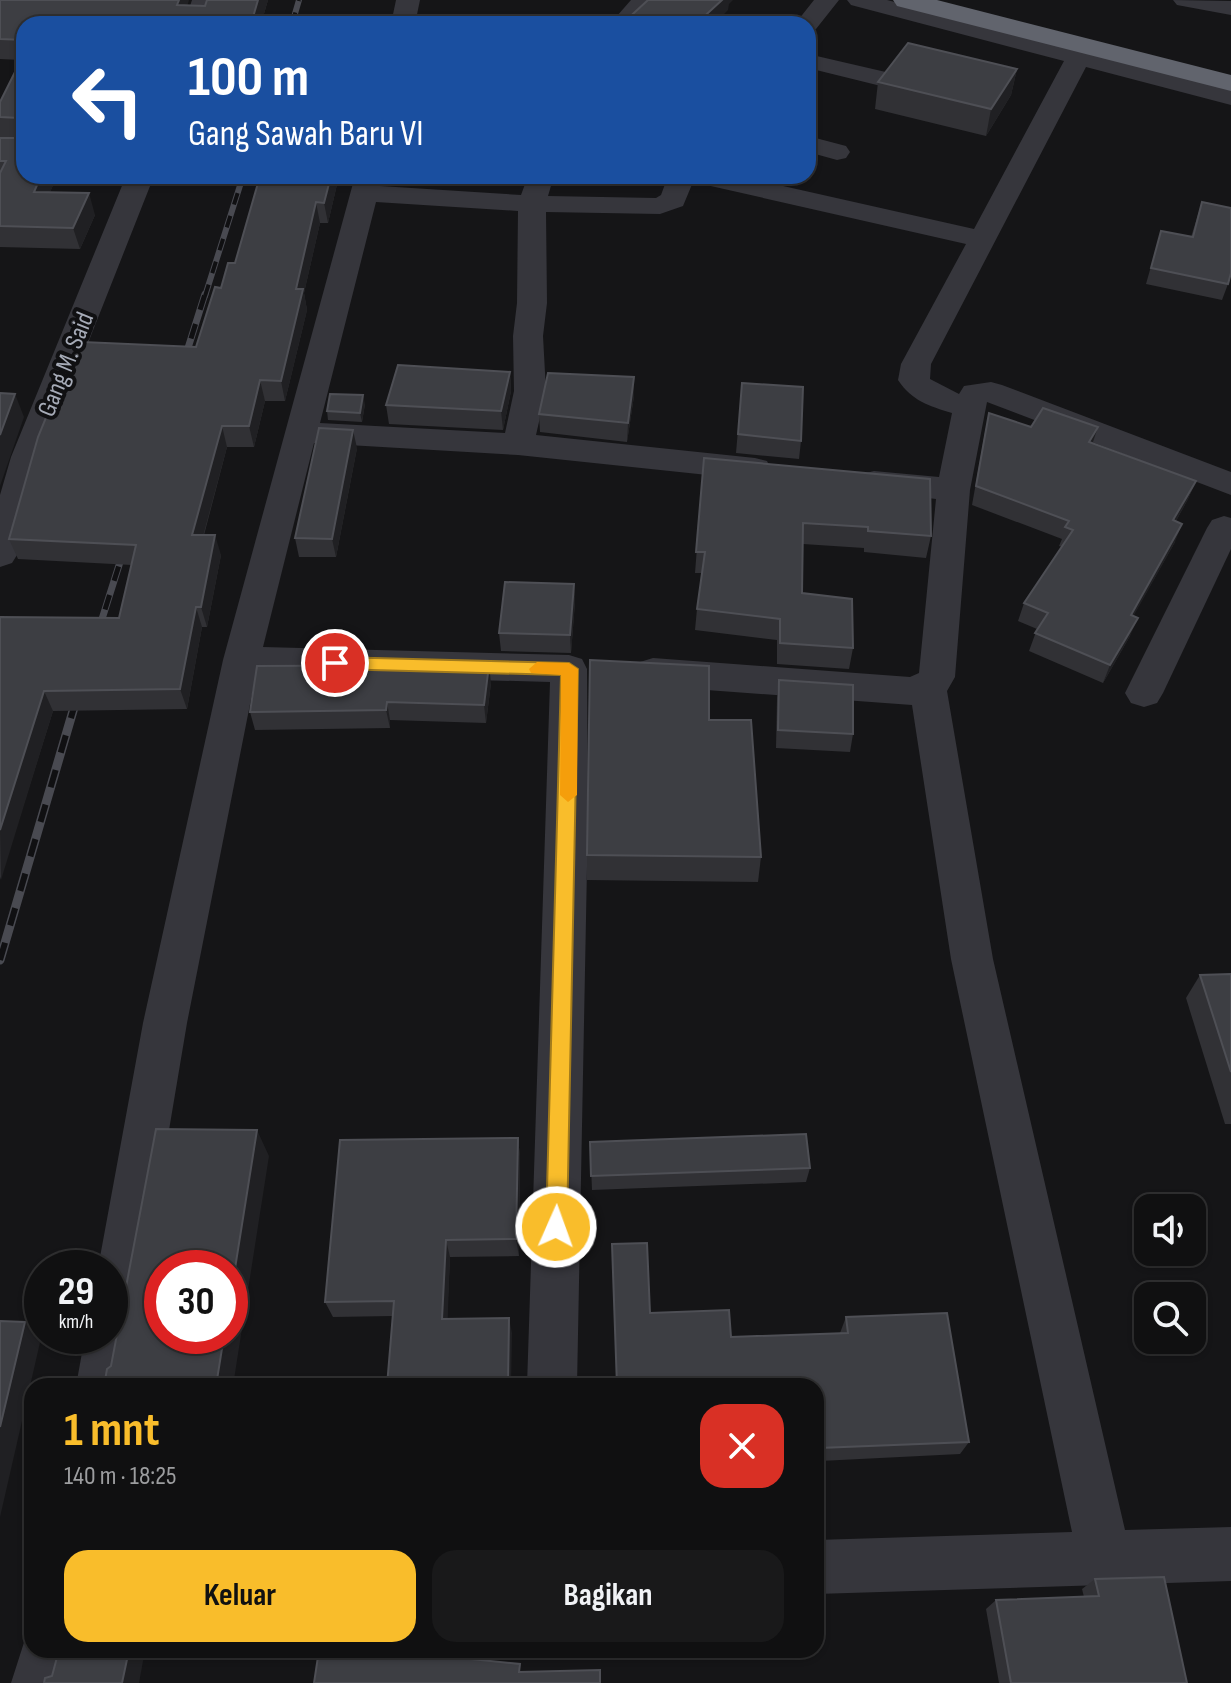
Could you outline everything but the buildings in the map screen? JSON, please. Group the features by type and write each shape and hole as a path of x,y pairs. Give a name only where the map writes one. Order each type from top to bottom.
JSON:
{"highway":[{"path":"906,0 1231,83"},
{"path":"1001,0 1185,45"}],"street":[{"path":"629,16 644,0"},
{"path":"814,16 827,0"},
{"path":"859,0 1231,97"},
{"path":"1185,0 1231,8"},
{"path":"969,408 933,396 920,388 914,380 916,364 1079,57"},
{"path":"816,63 881,78"},
{"path":"816,146 837,152"},
{"name":"Gang M. Said","path":"0,555 27,457 137,184"},
{"path":"125,1250 165,1023 241,660 367,184 536,190 660,206 673,200 679,184"},
{"path":"738,184 982,239"},
{"path":"518,444 530,391 528,336 536,190"},
{"path":"241,660 596,670 910,691 928,688 937,677 953,490 969,408 975,393 991,392 1231,484"},
{"path":"301,432 518,444 786,472"},
{"path":"849,479 953,490"},
{"path":"1144,693 1229,523"},
{"path":"552,1378 568,815 596,670"},
{"path":"928,688 972,959 1104,1556"},
{"path":"102,1378 107,1354"},
{"path":"824,1567 1231,1554"},
{"path":"39,1683 46,1658"}],"railway":[{"path":"294,16 299,0"},
{"path":"205,296 240,184"},
{"path":"182,367 205,294"},
{"path":"96,638 126,543"},
{"path":"0,960 80,687"}],"slow traffic":[{"path":"537,669 569,669 568,795"}],"route":[{"path":"335,663 569,669 568,815 556,1227"}]}
